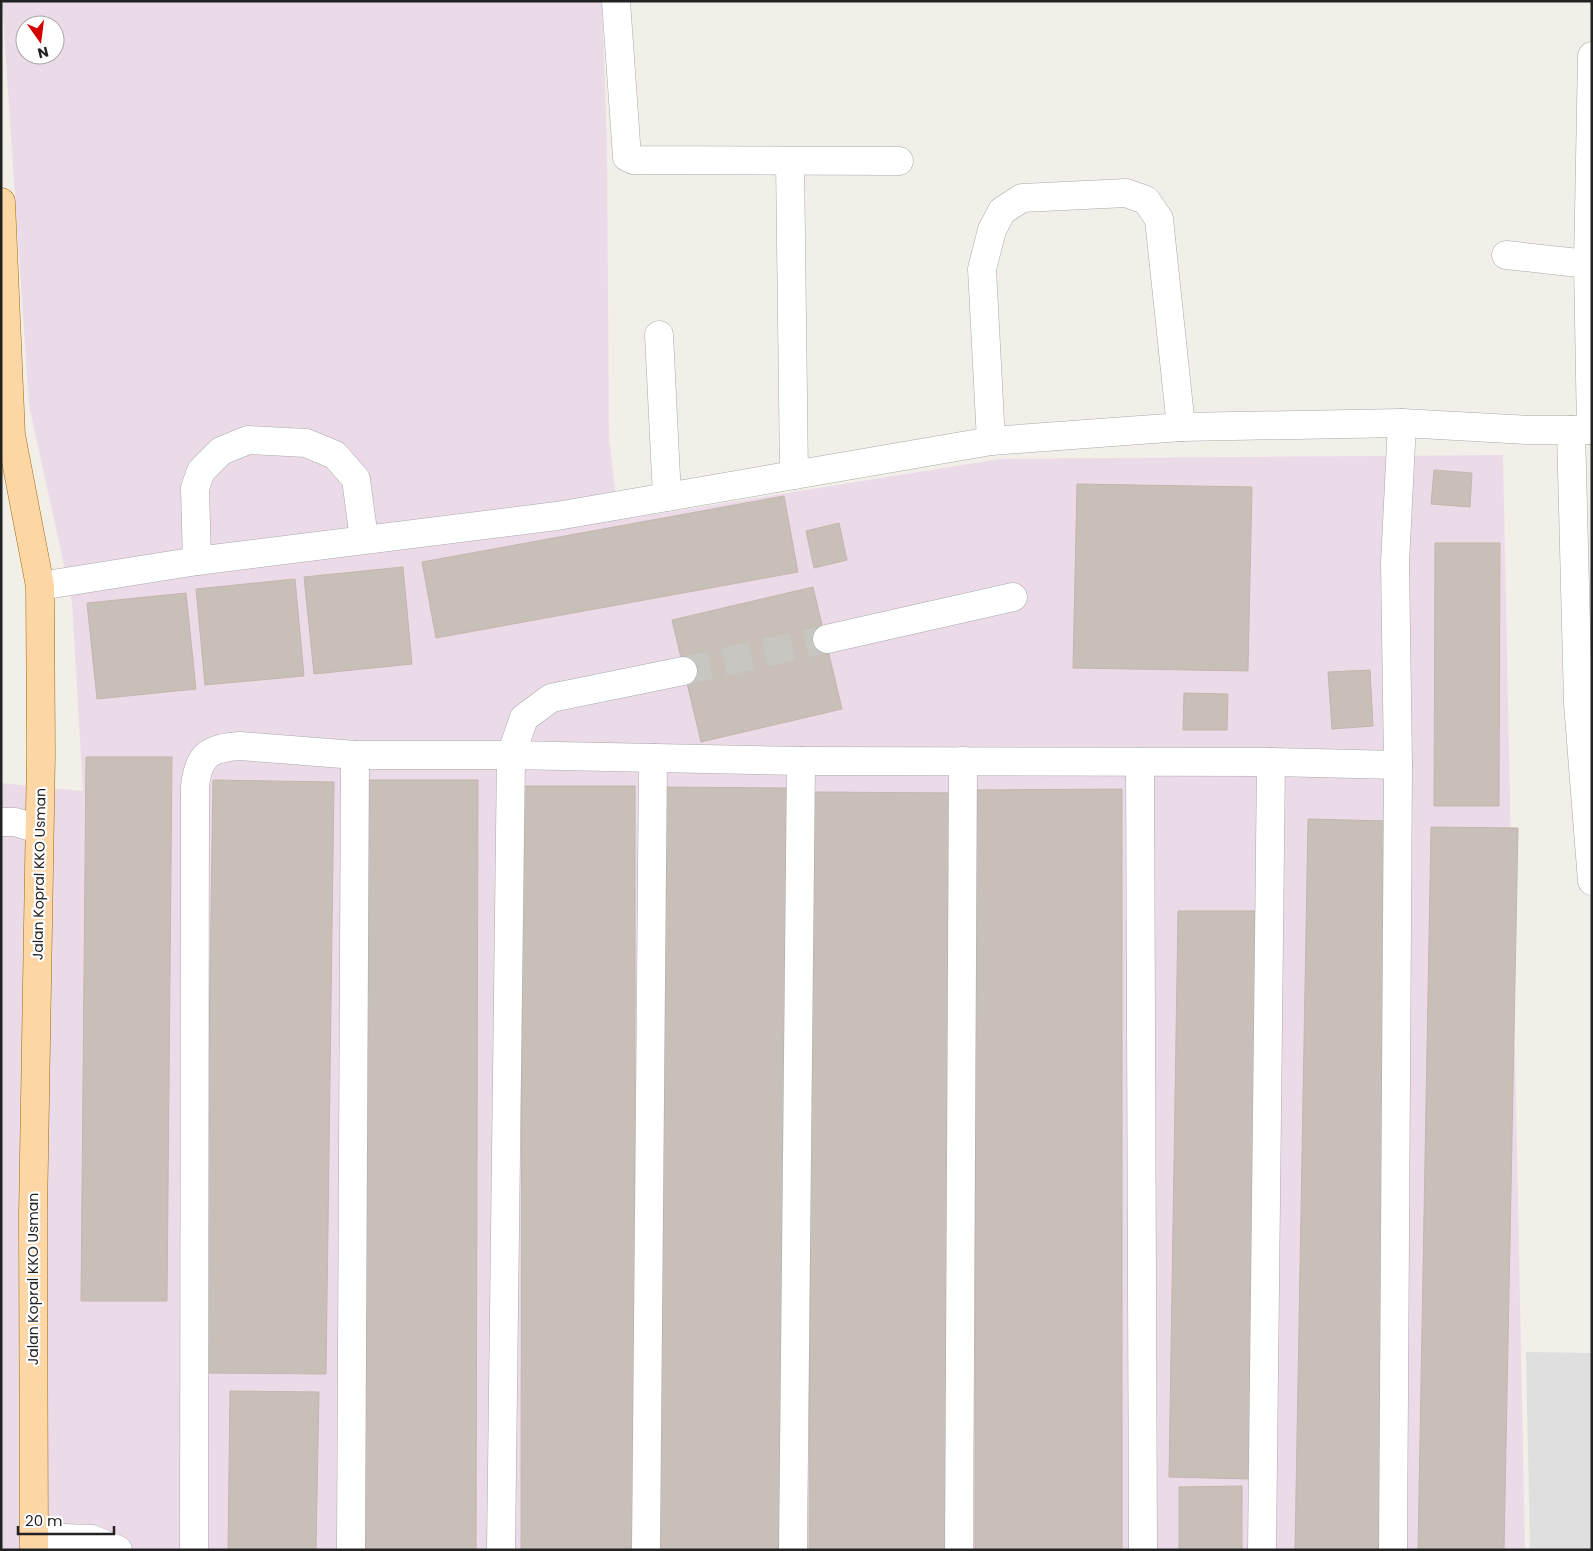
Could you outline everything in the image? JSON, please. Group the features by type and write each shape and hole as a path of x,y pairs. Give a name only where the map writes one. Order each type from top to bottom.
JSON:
{"main road":[{"name":"Jalan Kopral KKO Usman","path":"1,202 6,436 40,586 41,754 18,824 33,1215 34,1544"}],"street":[{"path":"616,1 627,157 633,160 899,161"},
{"path":"1592,56 1578,703 1592,881"},
{"path":"790,161 794,475"},
{"path":"991,441 982,268 992,230 1002,211 1022,198 1126,192 1146,200 1159,219 1181,427"},
{"path":"1506,255 1588,264"},
{"path":"659,335 667,497"},
{"path":"40,586 197,561 557,516 991,441 1181,427 1402,423 1528,430 1584,430"},
{"path":"1393,1550 1398,765 1395,563 1402,423"},
{"path":"197,561 195,488 201,471 221,451 248,440 306,443 335,454 356,479 364,539"},
{"path":"827,639 1013,597"},
{"path":"501,1550 511,755 524,718 551,698 683,671"},
{"path":"194,1550 196,771 206,754 222,747 240,746 355,755 511,755 801,761 1272,762 1398,765"},
{"path":"351,1550 355,755"},
{"path":"646,1550 653,758"},
{"path":"793,1550 801,761"},
{"path":"959,1550 963,761"},
{"path":"1140,762 1143,1550"},
{"path":"1262,1550 1272,762"},
{"path":"34,1544 92,1539 118,1550"}],"shaded area":[{"path":"2,1 602,1 607,147 609,439 619,520 1000,459 1503,455 1525,1550 1,1550 1,783 83,791 72,602 29,405"},
{"path":"1526,1352 1592,1353 1592,1550 1530,1550"}],"building":[{"path":"1434,470 1472,473 1470,507 1431,504"},
{"path":"1077,484 1252,487 1248,671 1073,668"},
{"path":"784,496 798,572 436,638 422,562"},
{"path":"839,523 847,560 814,568 806,531"},
{"path":"1435,543 1500,543 1499,806 1434,806"},
{"path":"403,567 412,664 314,674 304,577"},
{"path":"295,579 304,676 205,685 196,589"},
{"path":"813,587 842,709 701,742 672,620"},
{"path":"186,593 196,689 97,699 87,603"},
{"path":"1370,670 1373,726 1332,729 1328,672"},
{"path":"1184,693 1228,694 1227,730 1183,730"},
{"path":"86,757 172,757 167,1301 81,1301"},
{"path":"213,780 334,782 326,1374 204,1373"},
{"path":"362,780 478,780 476,1550 359,1550"},
{"path":"522,786 635,786 635,1550 521,1550"},
{"path":"664,787 789,788 779,1550 654,1550"},
{"path":"1122,789 1122,1550 975,1550 975,790"},
{"path":"812,792 958,793 955,1550 809,1550"},
{"path":"1308,819 1389,821 1379,1550 1295,1550"},
{"path":"1431,827 1518,828 1504,1550 1418,1550"},
{"path":"1178,911 1259,911 1250,1479 1169,1477"},
{"path":"230,1391 319,1392 316,1550 228,1550"},
{"path":"1242,1486 1242,1550 1179,1550 1179,1487"}],"tunnel":[{"path":"683,671 827,639"}]}
